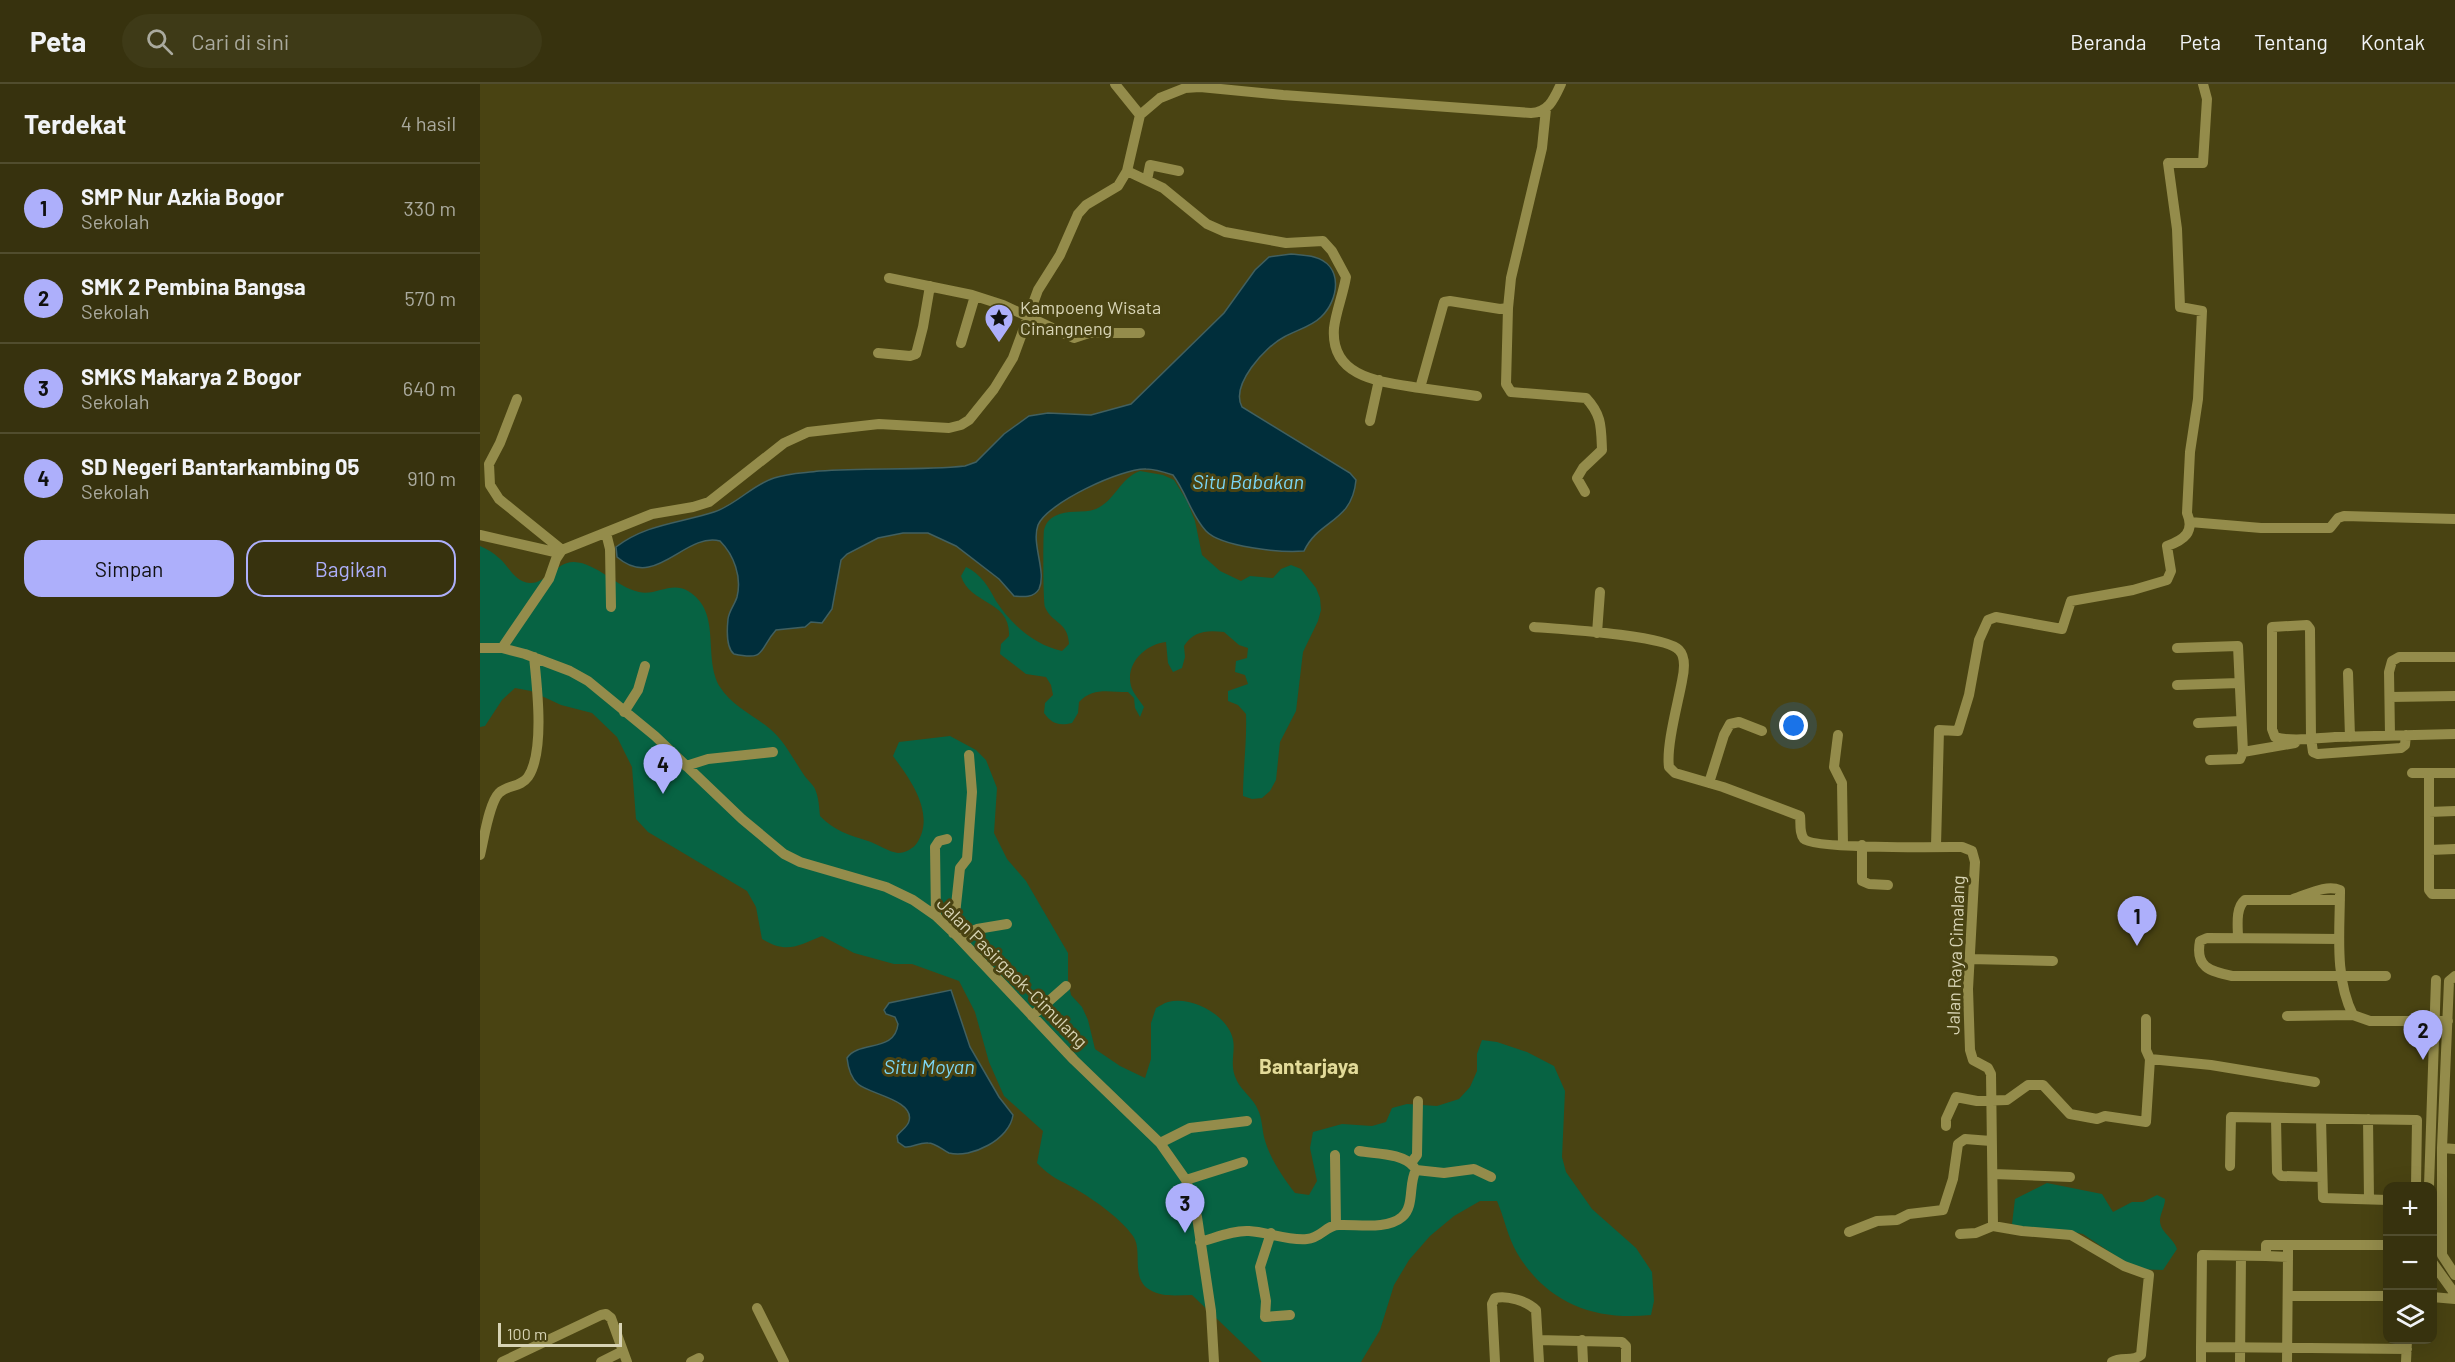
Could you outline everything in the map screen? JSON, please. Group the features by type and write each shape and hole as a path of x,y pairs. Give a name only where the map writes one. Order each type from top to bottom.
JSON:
{"street":[{"path":"1115,84 1140,115"},
{"path":"1561,84 1546,109 1542,148 1517,249 1508,308 1505,380 1509,390 1586,398 1596,409 1601,422 1602,450 1576,478 1585,492"},
{"path":"1936,846 1939,730 1958,731 1969,695 1979,640 1988,620 1996,617 2062,629 2071,601 2133,590 2167,580 2171,571 2167,546 2181,541 2189,532 2190,522 2187,513 2190,452 2198,399 2202,311 2180,307 2177,230 2168,163 2203,163 2207,99 2203,84"},
{"path":"480,535 561,551 607,535 658,512 693,507 709,502 784,443 808,432 879,424 949,428 961,425 980,408 1005,372 1020,342 1027,316 1038,290 1060,255 1078,214 1086,205 1118,186 1127,171 1140,115 1160,98 1185,88 1200,87 1283,96 1512,112 1537,112 1546,109"},
{"path":"1147,180 1150,165 1179,171"},
{"path":"1127,171 1164,188 1208,224 1225,232 1265,241 1286,243 1317,240 1328,245 1346,278 1335,325 1334,344 1338,354 1352,371 1379,380 1477,396"},
{"path":"889,278 975,296 1003,305 1074,338 1089,333 1140,333"},
{"path":"878,353 910,356 916,354 930,286"},
{"path":"961,344 975,296"},
{"path":"1420,388 1444,302 1508,308"},
{"path":"1370,421 1379,380"},
{"path":"517,399 489,464 490,485 499,499 561,551"},
{"path":"2190,522 2261,528 2330,528 2338,518 2344,516 2455,519"},
{"path":"607,535 611,607"},
{"path":"502,648 549,579 561,551"},
{"path":"1597,633 1600,592"},
{"path":"2406,735 2405,745 2402,748 2318,754 2312,750 2311,738 2310,629 2307,625 2274,625 2271,629 2273,733 2279,738 2311,738 2390,735 2455,734"},
{"path":"1534,627 1633,636 1673,646 1679,650 1683,660 1683,678 1670,746 1669,767 1675,772 1709,783 1724,735 1730,724 1739,722 1762,731"},
{"path":"2177,648 2238,646 2243,753 2240,759 2210,760"},
{"name":"Jalan Pasirgaok–Cimulang","path":"480,648 502,648 534,657 588,681 789,858 886,887 914,900 956,935 1032,1016 1160,1143 1186,1180 1197,1216 1211,1311 1214,1362"},
{"path":"480,855 494,801 500,792 522,783 528,777 533,762 539,716 534,657"},
{"path":"2390,735 2389,672 2394,657 2455,657"},
{"path":"624,712 638,690 645,666"},
{"path":"2348,673 2350,737"},
{"path":"2177,685 2239,682"},
{"path":"2390,697 2455,696"},
{"path":"2198,723 2241,721"},
{"path":"1838,735 1834,766 1835,774 1842,783 1843,845"},
{"path":"2243,753 2295,743 2298,738"},
{"path":"686,766 708,759 773,752"},
{"path":"969,754 972,792 967,859 960,868 956,935 1007,924"},
{"path":"2412,773 2455,773"},
{"path":"2429,774 2429,890 2432,894 2455,894"},
{"name":"Jalan Raya Cimalang","path":"1709,783 1800,816 1802,835 1809,842 1843,845 1936,846 1966,848 1972,851 1975,858 1968,989 1970,1050 1973,1060 1991,1071 1993,1226"},
{"path":"2429,812 2455,812"},
{"path":"936,916 935,847 939,841 947,839"},
{"path":"1862,845 1862,881 1869,884 1888,885"},
{"path":"2430,850 2455,849"},
{"path":"2238,938 2239,910 2243,901 2340,900 2339,939 2342,976 2347,1003 2353,1015"},
{"path":"2339,939 2203,939 2199,944 2200,962 2207,968 2232,976 2386,976"},
{"path":"1970,958 2054,961"},
{"path":"2455,976 2449,981 2442,1148 2442,1255 2455,1275"},
{"path":"2429,1182 2436,980"},
{"path":"1032,1016 1066,986"},
{"path":"2287,1016 2353,1015 2370,1021 2448,1021"},
{"path":"1946,1126 1946,1119 1956,1097 2011,1100 2024,1087 2043,1085 2070,1114 2097,1119 2105,1116 2146,1122 2151,1059 2146,1050 2146,1019"},
{"path":"2151,1059 2211,1065 2315,1082"},
{"path":"1200,1242 1246,1231 1271,1233 1288,1239 1310,1239 1317,1238 1326,1229 1336,1225 1386,1223 1402,1217 1409,1203 1413,1166 1417,1155 1418,1101"},
{"path":"2431,1107 2443,1107"},
{"path":"2230,1166 2231,1117 2417,1120 2416,1182"},
{"path":"2276,1118 2277,1172 2281,1176 2322,1176"},
{"path":"2322,1119 2323,1198 2383,1200"},
{"path":"2368,1119 2369,1199"},
{"path":"1160,1143 1190,1128 1247,1121"},
{"path":"1849,1232 1877,1221 1897,1220 1909,1214 1943,1210 1953,1179 1958,1144 1965,1139 1991,1141"},
{"path":"2442,1148 2455,1149"},
{"path":"1359,1151 1401,1158 1413,1166 1444,1173 1474,1169 1491,1177"},
{"path":"1335,1155 1336,1225"},
{"path":"1186,1180 1244,1162"},
{"path":"1993,1174 2070,1177"},
{"path":"1960,1234 1976,1233 1993,1226 2071,1235 2124,1266 2149,1275 2141,1355 2136,1359 2121,1358 2112,1362"},
{"path":"1271,1233 1260,1267 1266,1301 1264,1313 1265,1317 1270,1318 1290,1315"},
{"path":"2266,1256 2266,1245 2383,1245"},
{"path":"2287,1362 2289,1245"},
{"path":"2201,1362 2202,1255 2288,1257"},
{"path":"2240,1362 2241,1256"},
{"path":"2437,1268 2455,1294"},
{"path":"2288,1296 2383,1296"},
{"path":"2437,1297 2455,1299"},
{"path":"1495,1362 1492,1304 1495,1298 1510,1298 1534,1308 1539,1362"},
{"path":"757,1308 784,1362"},
{"path":"502,1362 606,1314 611,1318 627,1362"},
{"path":"1538,1340 1624,1343 1626,1362"},
{"path":"1582,1340 1583,1362"},
{"path":"2201,1347 2287,1348 2407,1344 2406,1362"},
{"path":"601,1362 623,1351"}],"green space":[{"path":"1140,471 1163,475 1174,480 1187,501 1195,521 1202,555 1220,571 1241,581 1250,576 1273,578 1281,569 1291,565 1301,569 1316,588 1320,598 1321,610 1318,621 1303,652 1296,711 1280,742 1276,780 1270,791 1262,798 1252,799 1243,796 1246,714 1238,705 1228,701 1228,691 1248,684 1245,675 1235,672 1236,661 1247,658 1248,648 1239,645 1224,632 1212,631 1196,634 1184,646 1185,657 1182,668 1173,672 1168,663 1166,642 1151,646 1134,662 1131,670 1131,686 1144,707 1140,717 1135,708 1134,698 1128,692 1101,691 1084,697 1079,702 1078,713 1072,723 1056,723 1044,713 1045,703 1053,695 1046,677 1026,674 1000,654 1001,644 1009,636 1008,624 1004,616 973,593 961,576 966,567 976,573 987,585 1002,610 1016,625 1033,639 1062,651 1069,644 1066,631 1048,613 1044,603 1043,544 1046,525 1051,518 1060,514 1096,509 1103,505 1127,479"},
{"path":"480,546 495,554 516,577 525,582 541,580 562,565 574,562 591,566 622,585 639,592 676,587 688,591 699,600 709,623 712,662 720,687 736,704 779,738 814,787 820,816 848,834 898,853 909,850 917,843 924,820 913,786 893,756 899,742 950,736 976,750 986,760 997,788 994,833 1007,859 1026,881 1068,953 1068,981 1071,995 1082,1007 1088,1020 1095,1049 1120,1066 1145,1078 1151,1059 1151,1023 1156,1008 1168,1002 1187,1002 1197,1004 1215,1014 1232,1036 1234,1075 1256,1106 1269,1152 1295,1193 1309,1195 1317,1181 1310,1148 1313,1132 1342,1124 1372,1126 1386,1122 1392,1108 1407,1104 1437,1106 1459,1099 1470,1087 1477,1071 1477,1054 1482,1040 1497,1042 1527,1052 1554,1066 1565,1091 1562,1157 1566,1172 1592,1209 1636,1248 1652,1272 1654,1301 1651,1315 1610,1315 1591,1311 1574,1305 1543,1285 1517,1253 1497,1201 1480,1201 1454,1216 1430,1236 1409,1260 1394,1285 1380,1330 1361,1362 1262,1362 1192,1295 1163,1295 1147,1288 1139,1276 1136,1242 1128,1229 1101,1205 1052,1176 1037,1163 1043,1131 1004,1096 989,1062 975,1012 959,981 912,964 894,964 854,953 822,936 792,947 778,946 762,939 756,907 747,891 648,832 636,819 632,767 617,737 592,713 561,705 531,691 515,688 502,700 485,726 480,727"},
{"path":"2047,1183 2102,1194 2113,1212 2132,1202 2143,1202 2157,1195 2165,1199 2160,1224 2177,1249 2163,1270 2135,1269 2083,1234 2059,1229 2025,1231 2012,1224 2015,1199"}],"water":[{"name":"Situ Babakan","path":"1291,254 1314,257 1324,261 1330,267 1336,284 1332,302 1321,317 1276,342 1259,358 1245,378 1240,398 1242,407 1350,473 1356,480 1348,505 1342,513 1318,532 1304,551 1252,548 1214,537 1201,525 1173,475 1146,469 1135,470 1086,488 1044,516 1036,533 1041,582 1034,594 1025,597 1014,596 999,579 956,546 928,533 903,533 878,538 847,554 841,560 832,609 822,623 811,622 805,627 776,630 761,652 752,656 734,654 731,651 728,619 737,597 738,574 733,560 720,541 707,540 694,544 657,565 644,568 631,566 617,557 616,547 639,533 722,509 758,485 779,476 837,470 965,466 976,462 1004,434 1029,416 1048,413 1091,415 1131,404 1224,313 1255,270 1269,257"},
{"name":"Situ Moyan","path":"951,990 970,1047 999,1097 1013,1115 1005,1132 997,1139 978,1150 958,1154 949,1153 931,1143 905,1147 898,1142 897,1136 906,1127 909,1114 905,1108 890,1098 858,1084 850,1072 847,1058 860,1049 884,1043 895,1033 898,1024 895,1017 886,1014 884,1010 889,1003"}],"place":[{"name":"Kampoeng Wisata Cinangneng","path":"999,344"},
{"name":"SD Negeri Bantarkambing 05","path":"663,794"},
{"name":"SMP Nur Azkia Bogor","path":"2137,946"},
{"name":"SMK 2 Pembina Bangsa","path":"2423,1060"},
{"name":"SMKS Makarya 2 Bogor","path":"1185,1233"}],"district":[{"name":"Bantarjaya","path":"1309,1067"}]}
